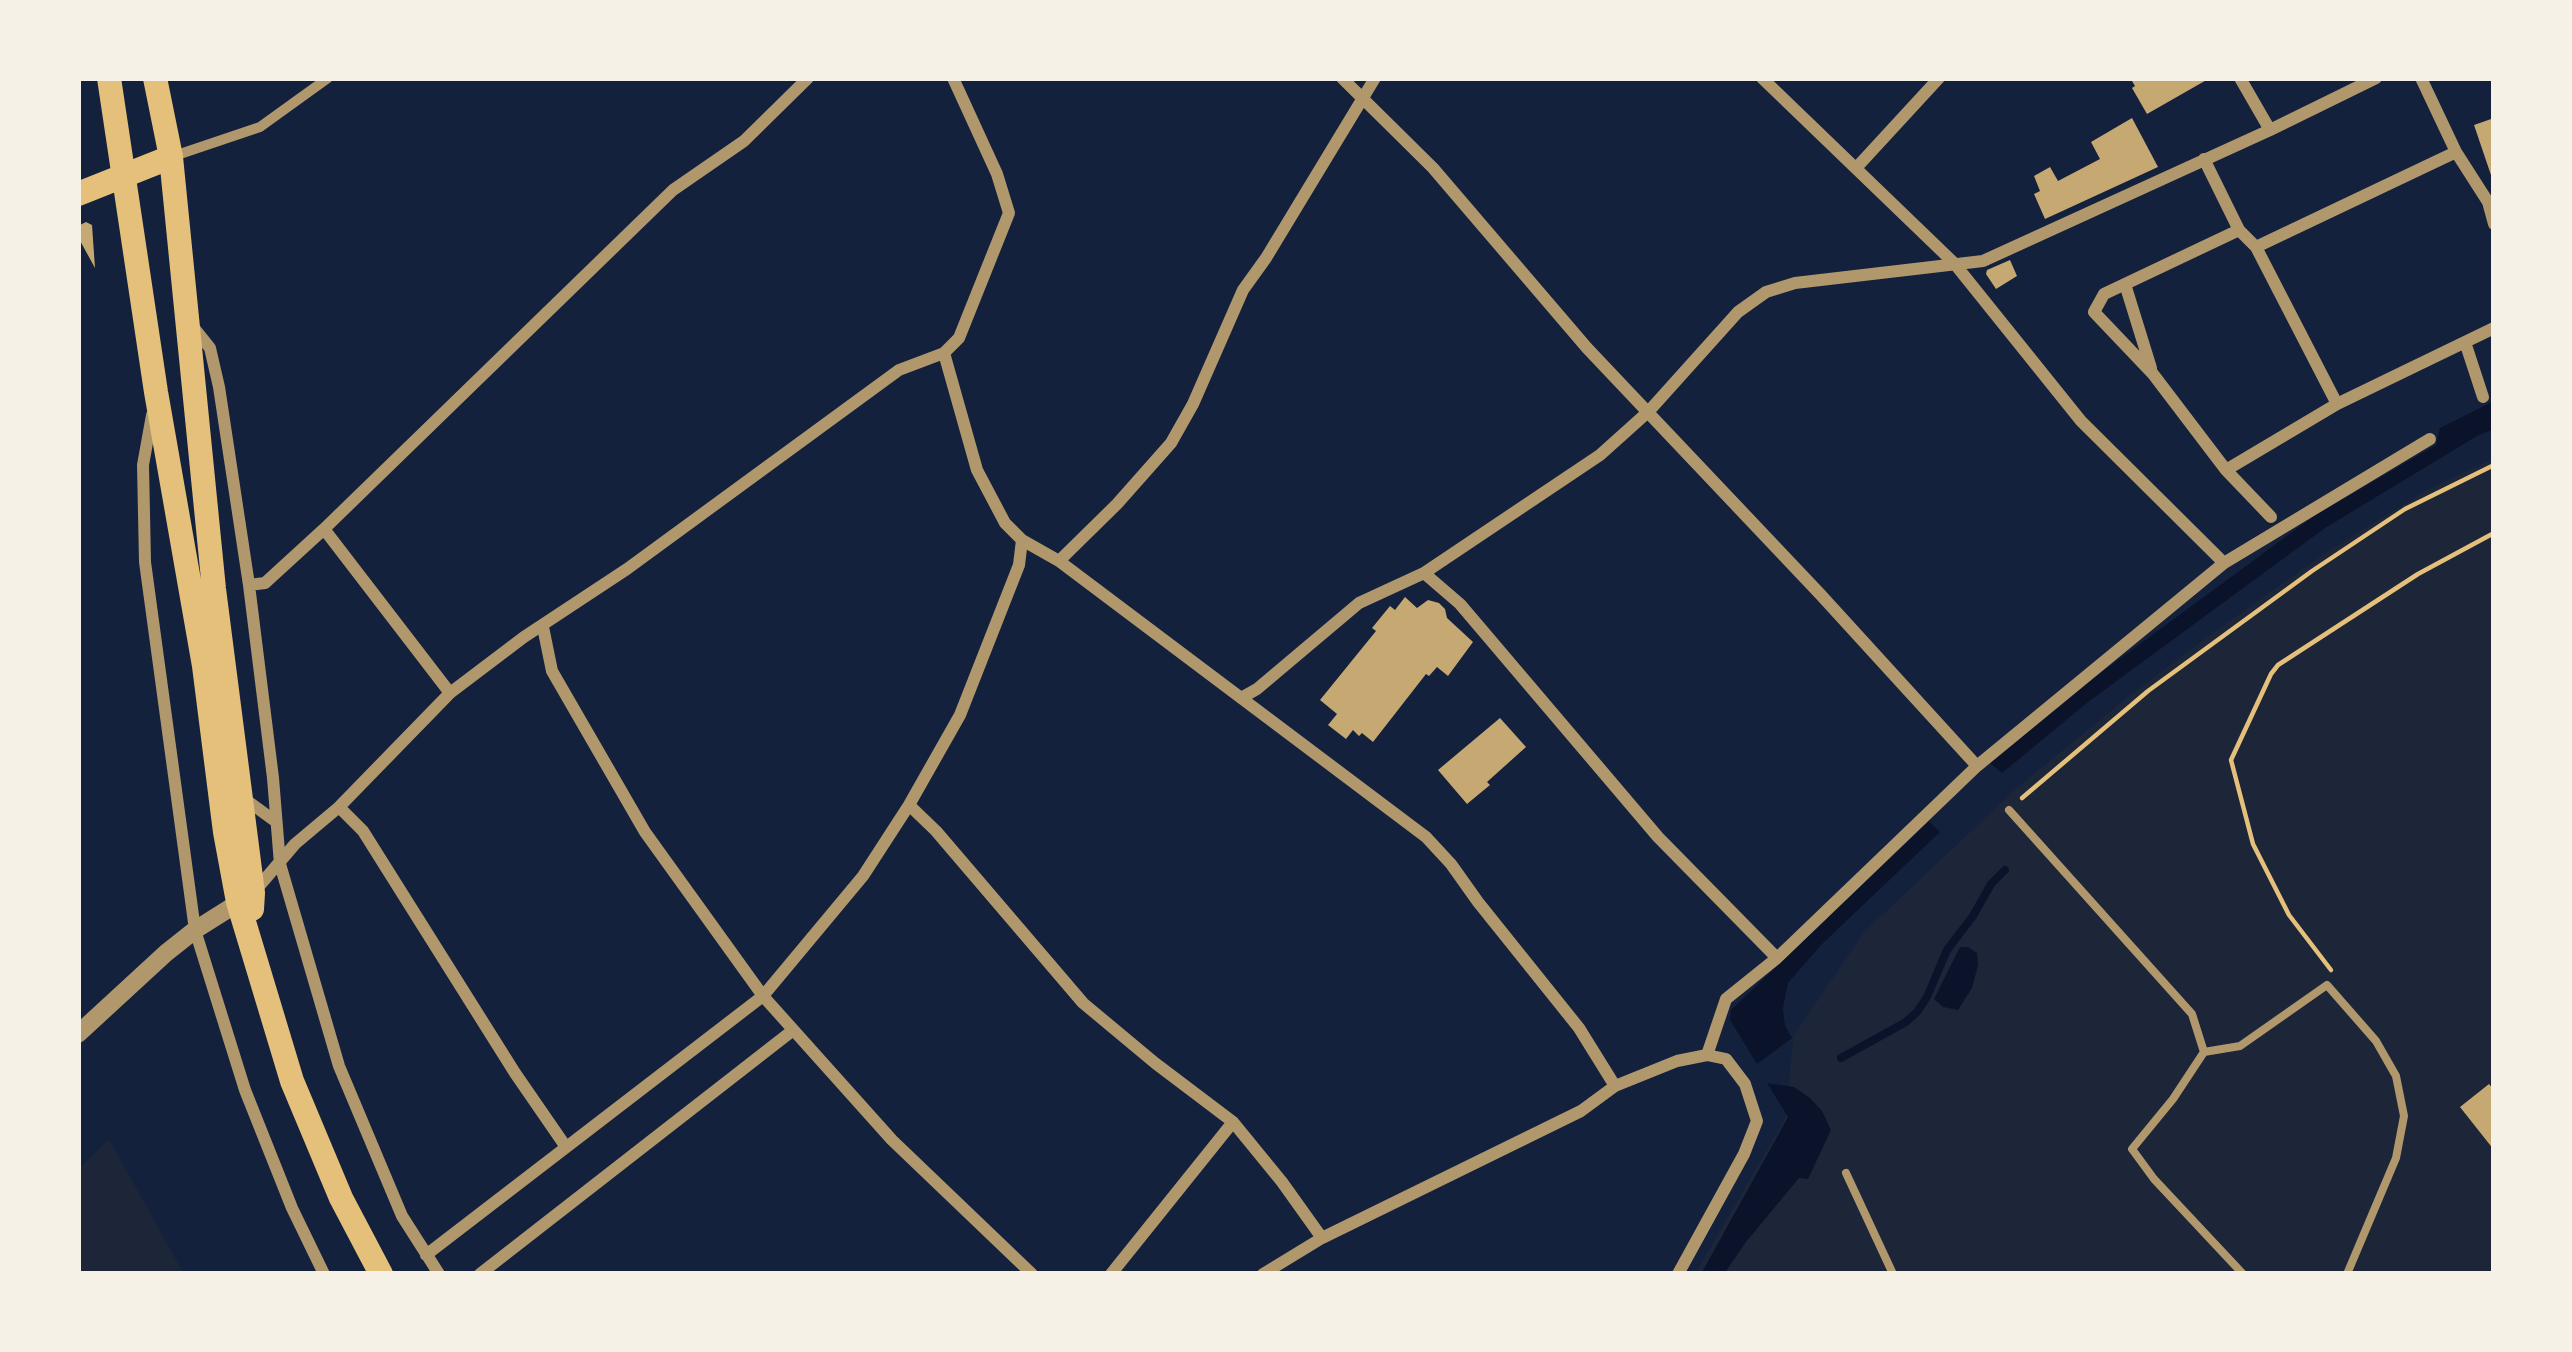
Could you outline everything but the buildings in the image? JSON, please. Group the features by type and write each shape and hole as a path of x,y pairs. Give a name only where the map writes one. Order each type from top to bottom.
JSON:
{"main road":[{"path":"109,78 156,392 204,666 225,832 245,898"},
{"path":"155,78 171,158 252,941 292,1082 341,1198 381,1274"},
{"path":"78,194 171,158"}],"street":[{"path":"171,158 260,127 328,78"},
{"path":"249,585 265,583 673,190 744,141 808,78"},
{"path":"81,1024 195,930 245,898 451,693 899,370 944,353 959,338 1009,213 953,78"},
{"path":"1342,78 1433,168 1587,348 1977,766"},
{"path":"1059,561 1171,443 1243,290 1375,78"},
{"path":"1762,78 1954,262 2081,421 2224,563"},
{"path":"1857,167 1939,78"},
{"path":"2240,78 2270,130"},
{"path":"1241,698 1359,603 1424,573 1600,455 1649,411 1738,312 1766,292 1795,283 1983,261 2376,78"},
{"path":"2421,78 2456,152 2491,201 2494,224"},
{"path":"2256,247 2456,152"},
{"path":"2204,159 2239,230 2256,247 2337,404"},
{"path":"2239,230 2104,294 2094,312 2153,374 2226,470 2271,518"},
{"path":"2125,284 2153,374"},
{"path":"188,321 210,348 219,386 249,585 280,864 339,1066 402,1216 439,1274"},
{"path":"2226,470 2337,404 2494,328"},
{"path":"2465,342 2483,397"},
{"path":"944,353 977,470 1005,523 1426,837 1579,1028 1615,1086"},
{"path":"156,392 143,465 145,562 195,930 245,1090 323,1274"},
{"path":"1707,1055 1726,999 1777,958 1977,766 2224,563 2430,439"},
{"path":"324,529 451,693"},
{"path":"426,1255 763,996 863,876 909,805 972,687 1019,565 1022,540"},
{"path":"1424,573 1460,604 1658,836 1777,958"},
{"path":"543,627 552,671 646,832 763,996 892,1140 1032,1274"},
{"path":"240,796 275,821"},
{"path":"909,805 1083,1003 1233,1122 1322,1238"},
{"path":"339,807 363,831 566,1147"},
{"path":"480,1274 792,1031"},
{"path":"1263,1274 1322,1238 1581,1111 1615,1086 1677,1060 1707,1055 1726,1059 1745,1084 1757,1121 1678,1274"},
{"path":"1111,1274 1233,1122"}],"lane":[{"path":"2008,810 2192,1015 2204,1052"},
{"path":"2243,1274 2132,1150 2204,1052 2240,1046 2327,985 2376,1041 2396,1076 2404,1116 2396,1158 2347,1274"},
{"path":"1846,1173 1893,1274"}],"path":[{"path":"2008,810 2148,691 2312,571 2405,509 2494,465"},
{"path":"2336,976 2289,915 2253,844 2231,760 2278,665 2418,574 2494,533"}],"shaded area":[{"path":"2494,401 2494,429 2325,528 2088,702 2002,773 1990,763 2080,688 2314,516 2436,445 2440,428"},
{"path":"2494,458 2494,1274 1695,1274 1785,1119 1794,1035 1864,932 2017,788 2210,635 2327,552 2427,490"},
{"path":"1929,821 1940,832 1822,944 1788,983 1783,1008 1792,1038 1757,1064 1730,1020 1731,1010"},
{"path":"1960,947 1977,953 1978,965 1972,988 1958,1010 1934,999"},
{"path":"1767,1083 1794,1087 1810,1098 1831,1130 1808,1179 1799,1178 1724,1274 1701,1274 1788,1117"},
{"path":"109,1139 184,1274 78,1274 78,1170"}],"waterway":[{"path":"1841,1058 1917,1012 1947,950 2005,870"}]}
